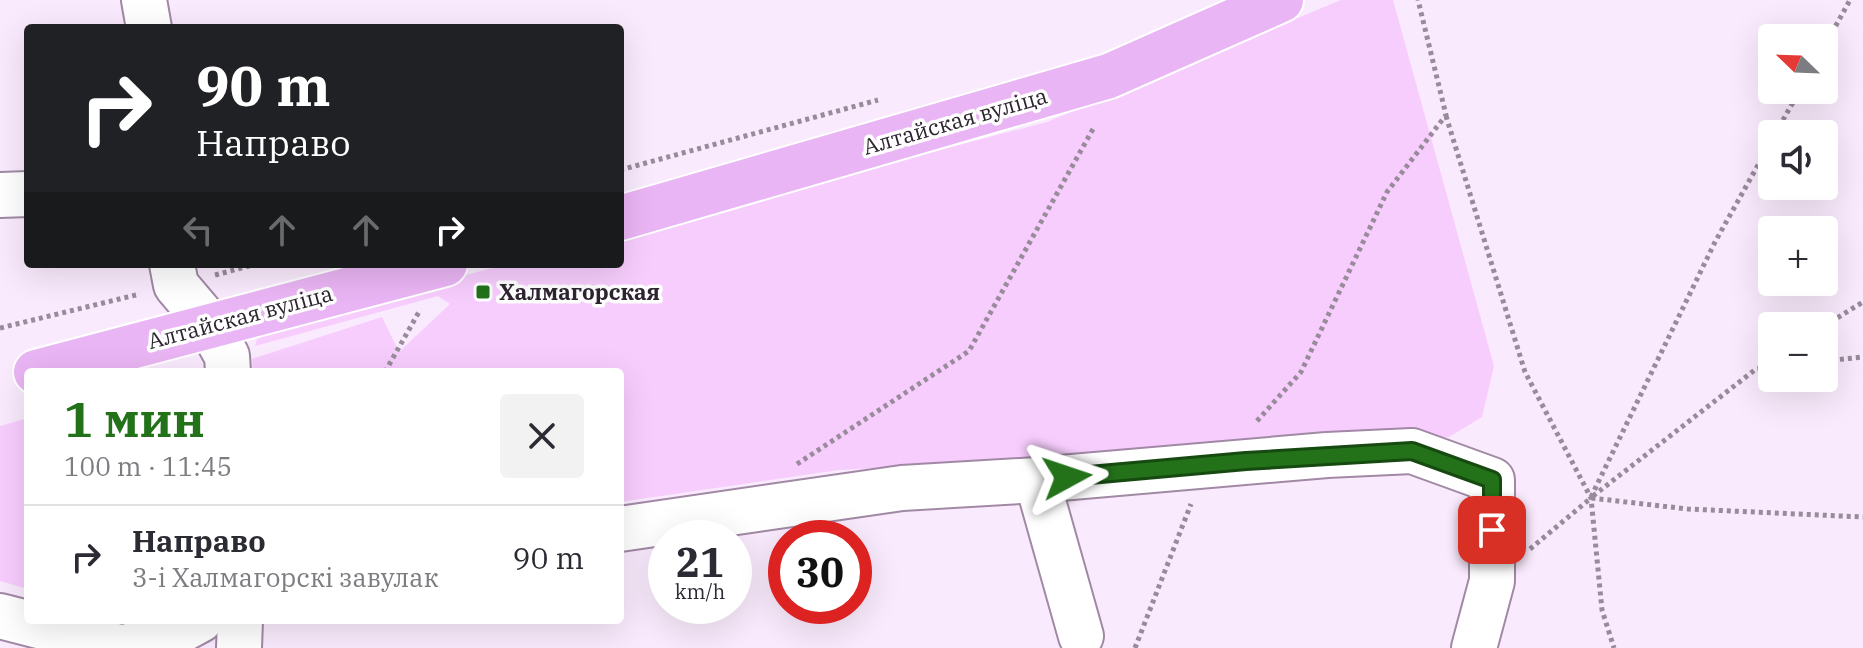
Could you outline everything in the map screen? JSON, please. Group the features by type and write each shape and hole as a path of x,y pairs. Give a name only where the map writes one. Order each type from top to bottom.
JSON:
{"main road":[{"name":"Алтайская вуліца","path":"624,217 1109,76 1281,0"},
{"name":"Алтайская вуліца","path":"50,368 429,268"},
{"path":"0,382 24,375"}],"street":[{"path":"144,0 148,24"},
{"path":"0,195 24,194"},
{"path":"174,274 209,324 227,356 228,368"},
{"path":"624,528 902,488 1412,451 1492,480 1492,581 1474,648"},
{"path":"1037,480 1081,636"},
{"path":"0,616 24,622"},
{"path":"31,624 124,648 174,634 193,624"},
{"path":"239,648 240,624"}],"path":[{"path":"1418,0 1446,115 1525,372 1591,498 1602,610 1614,648"},
{"path":"1837,24 1850,0"},
{"path":"624,169 882,98"},
{"path":"1135,648 1186,510 1219,464 1301,372 1387,192 1446,115"},
{"path":"785,472 969,351 1093,129"},
{"path":"1591,498 1715,242 1758,165"},
{"path":"0,328 174,274"},
{"path":"1838,317 1863,302"},
{"path":"387,368 421,307"},
{"path":"1838,360 1863,357"},
{"path":"1492,581 1591,498 1756,369"},
{"path":"1591,498 1688,509 1863,517"}],"shaded area":[{"path":"1341,0 1393,0 1494,366 1482,417 1449,437 839,470 624,501 624,368 253,368 252,359 382,317 399,352 450,304 438,296 255,346 260,329 493,268 624,268 624,233 1047,122"},
{"path":"24,419 24,588 0,581 0,426"}],"place":[{"name":"Халмагорская","path":"483,292"}],"route":[{"path":"1067,477 1246,461 1412,451 1492,480 1492,530"}]}
